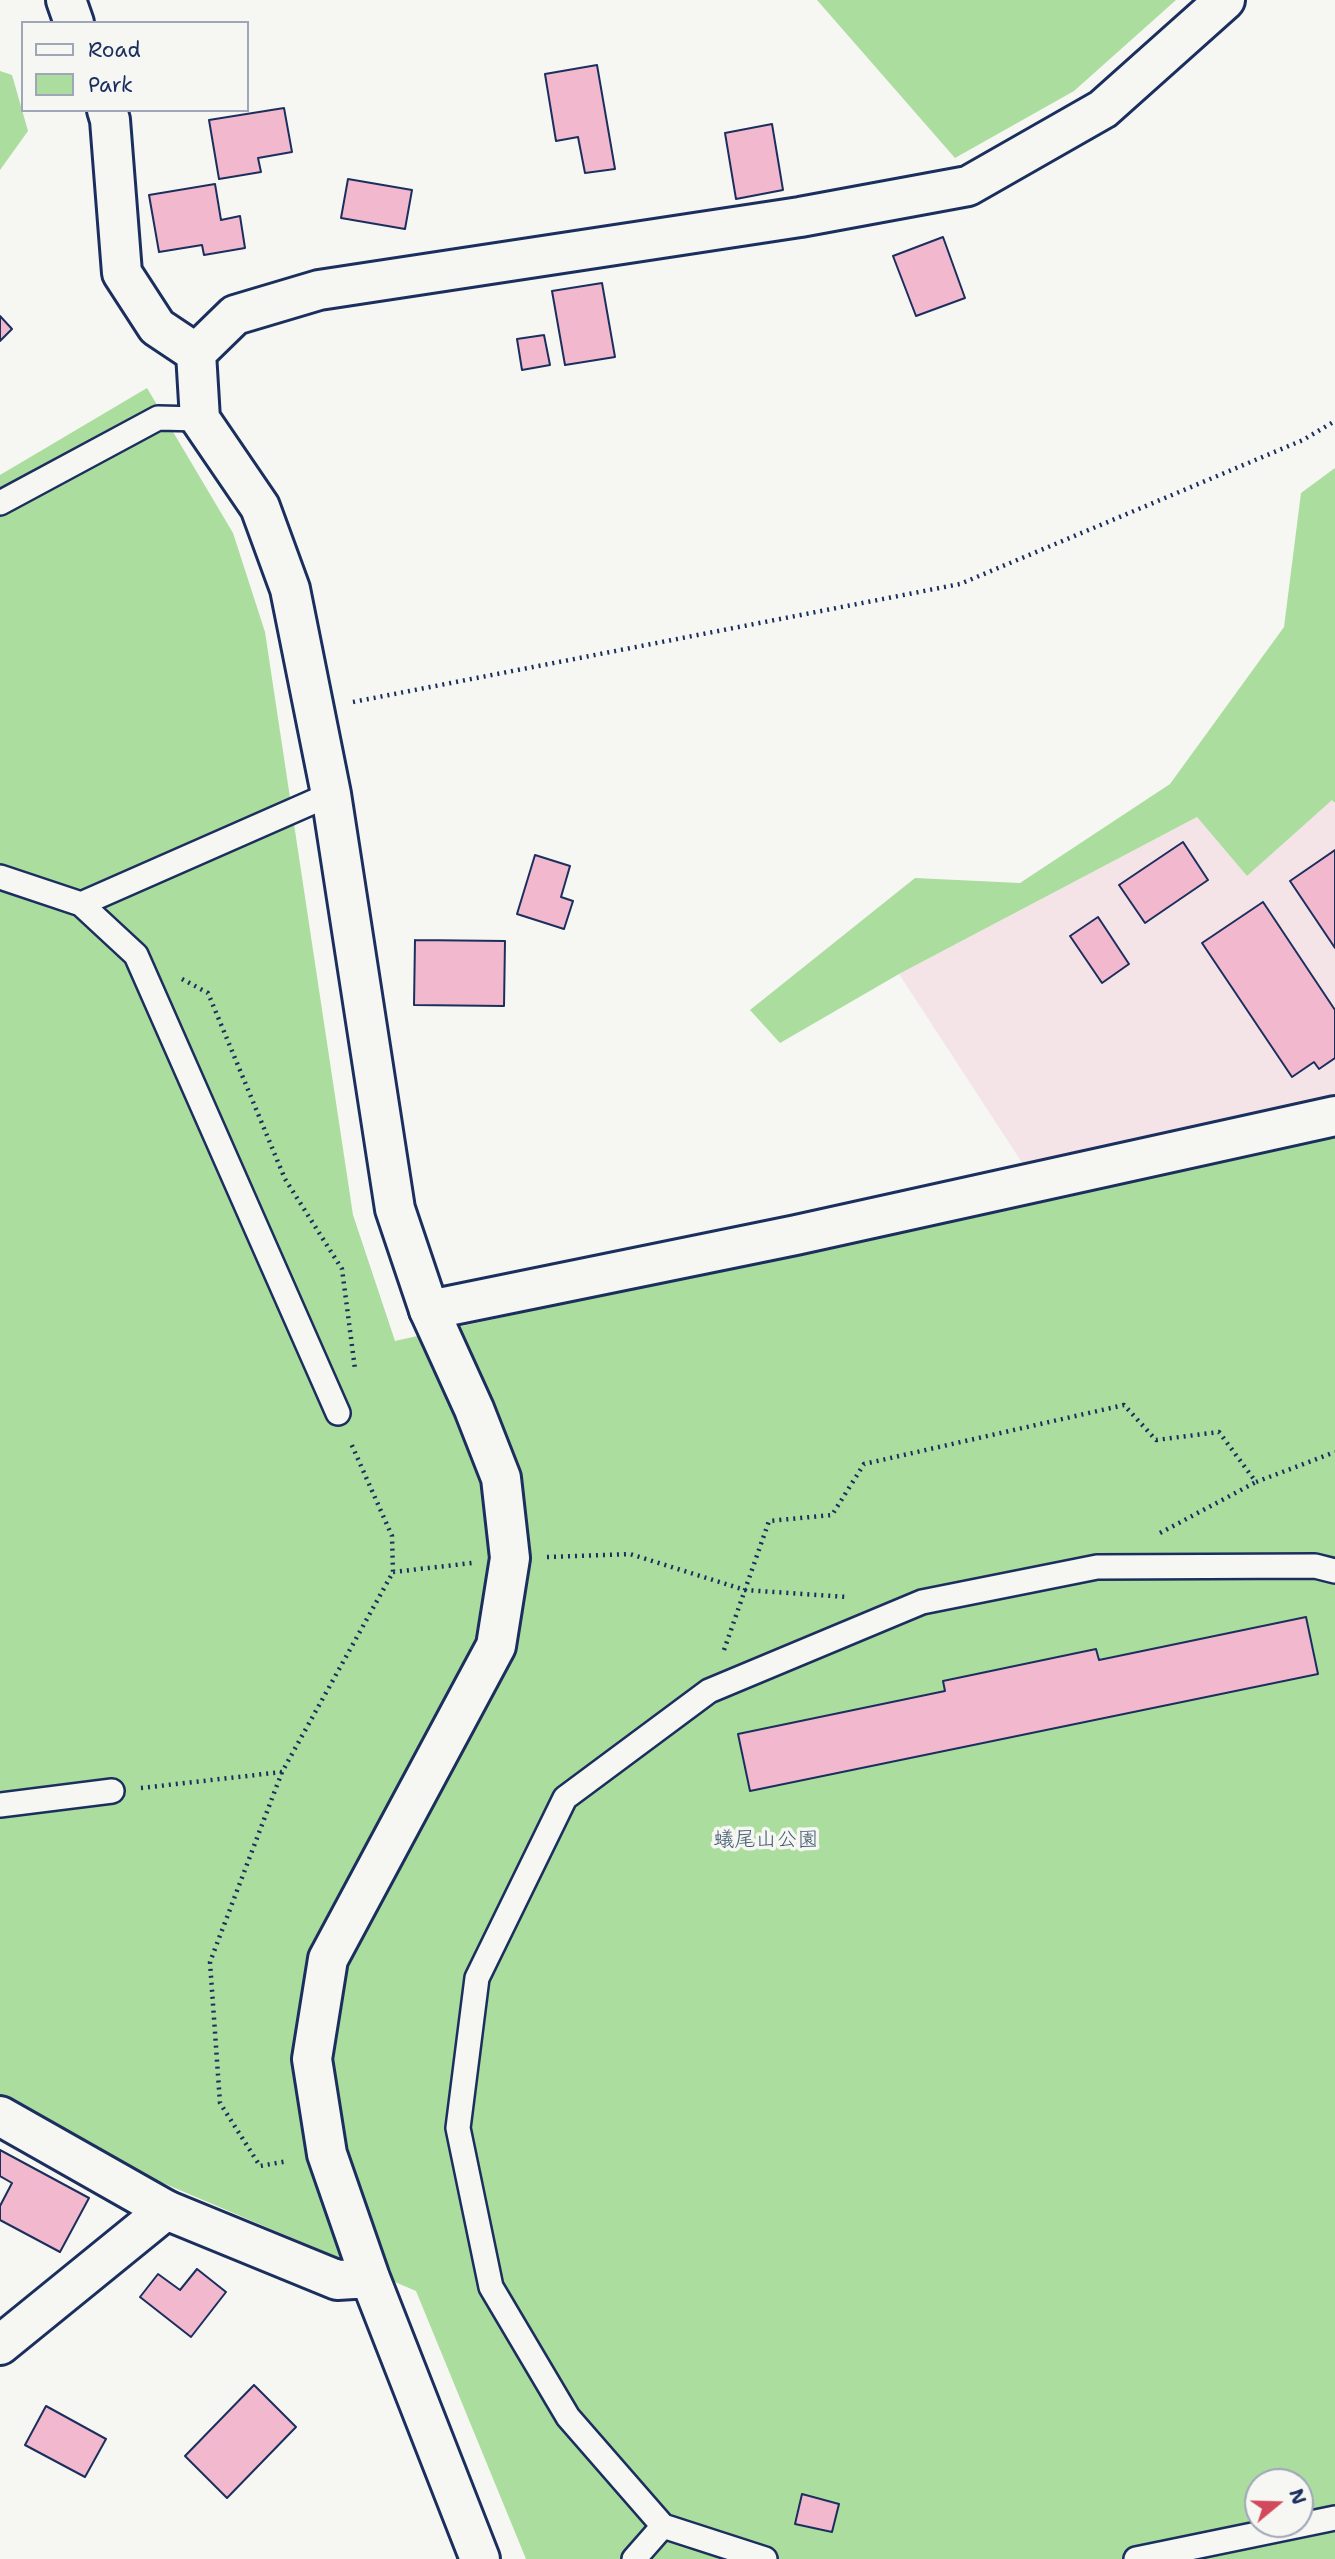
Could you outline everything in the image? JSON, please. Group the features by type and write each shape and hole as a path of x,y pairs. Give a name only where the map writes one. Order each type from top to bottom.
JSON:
{"street":[{"path":"66,0 73,21"},
{"path":"195,353 235,315 319,290 800,217 968,186 1104,108 1225,0"},
{"path":"108,112 122,272 157,327 195,353"},
{"path":"195,353 200,419 260,507 290,589 331,794 395,1209 429,1310 474,1409 501,1478 510,1558 496,1646 328,1959 313,2059 327,2154 370,2278 480,2559"},
{"path":"429,1310 796,1235 1335,1116"},
{"path":"0,2116 166,2210 337,2280 370,2278"},
{"path":"0,2345 166,2210"}],"lane":[{"path":"0,503 158,418 200,419"},
{"path":"81,904 331,794"},
{"path":"0,877 81,904 136,955 338,1413"},
{"path":"765,2559 663,2526 568,2417 491,2287 458,2128 477,1978 565,1798 709,1691 922,1602 1097,1567 1315,1566 1335,1571"},
{"path":"0,1805 113,1791"},
{"path":"1136,2559 1335,2518"},
{"path":"635,2559 663,2526"}],"path":[{"path":"314,709 960,584 1303,440 1335,421"},
{"path":"136,955 208,992 285,1180 342,1269 356,1372 338,1413 392,1536 393,1572 282,1772 210,1962 220,2104 260,2166 327,2154"},
{"path":"709,1691 769,1521 832,1515 864,1464 1124,1405 1156,1440 1219,1432 1256,1482"},
{"path":"1158,1534 1256,1482 1335,1452"},
{"path":"393,1572 510,1558 629,1553 745,1590 854,1598"},
{"path":"113,1791 282,1772"}],"shaded area":[{"path":"1332,799 1335,803 1335,1133 1045,1198 899,974 1197,817 1247,876"}],"green space":[{"path":"817,0 1176,0 1074,91 955,158"},
{"path":"0,71 12,75 28,131 0,170"},
{"name":"蟻尾山公園","path":"147,388 233,533 265,632 353,1215 395,1341 1335,1133 1335,2559 526,2559 416,2291 121,2165 0,2095 0,475"},
{"path":"1335,468 1335,803 1332,800 1247,876 1197,817 899,974 780,1043 750,1010 915,878 1020,883 1170,784 1284,627 1301,493"}],"building":[{"path":"597,65 615,169 585,173 578,137 556,141 545,74"},
{"path":"284,108 292,152 258,158 261,172 219,179 209,120"},
{"path":"772,124 783,190 736,199 725,133"},
{"path":"348,179 412,190 405,229 341,218"},
{"path":"215,184 221,220 240,216 245,248 204,255 202,245 159,252 149,195"},
{"path":"943,237 965,298 916,316 893,256"},
{"path":"602,283 615,357 565,365 552,291"},
{"path":"0,316 12,329 0,341"},
{"path":"544,335 550,365 522,370 517,339"},
{"path":"1183,842 1208,880 1145,923 1119,885"},
{"path":"1335,850 1335,948 1290,881"},
{"path":"535,855 570,866 561,897 573,901 564,929 517,914"},
{"path":"1263,902 1335,1010 1335,1058 1319,1069 1314,1062 1292,1077 1202,943"},
{"path":"1098,917 1129,964 1102,983 1070,936"},
{"path":"415,940 505,941 504,1006 414,1005"},
{"path":"1306,1617 1318,1674 750,1791 738,1734 945,1691 943,1681 1096,1649 1099,1660"},
{"path":"0,2150 89,2198 60,2252 0,2220 0,2206 12,2183 0,2176"},
{"path":"197,2269 226,2292 191,2337 140,2297 158,2274 180,2290"},
{"path":"254,2385 296,2427 227,2498 185,2456"},
{"path":"46,2406 106,2439 85,2477 25,2445"},
{"path":"802,2494 839,2504 832,2532 795,2524"}]}
